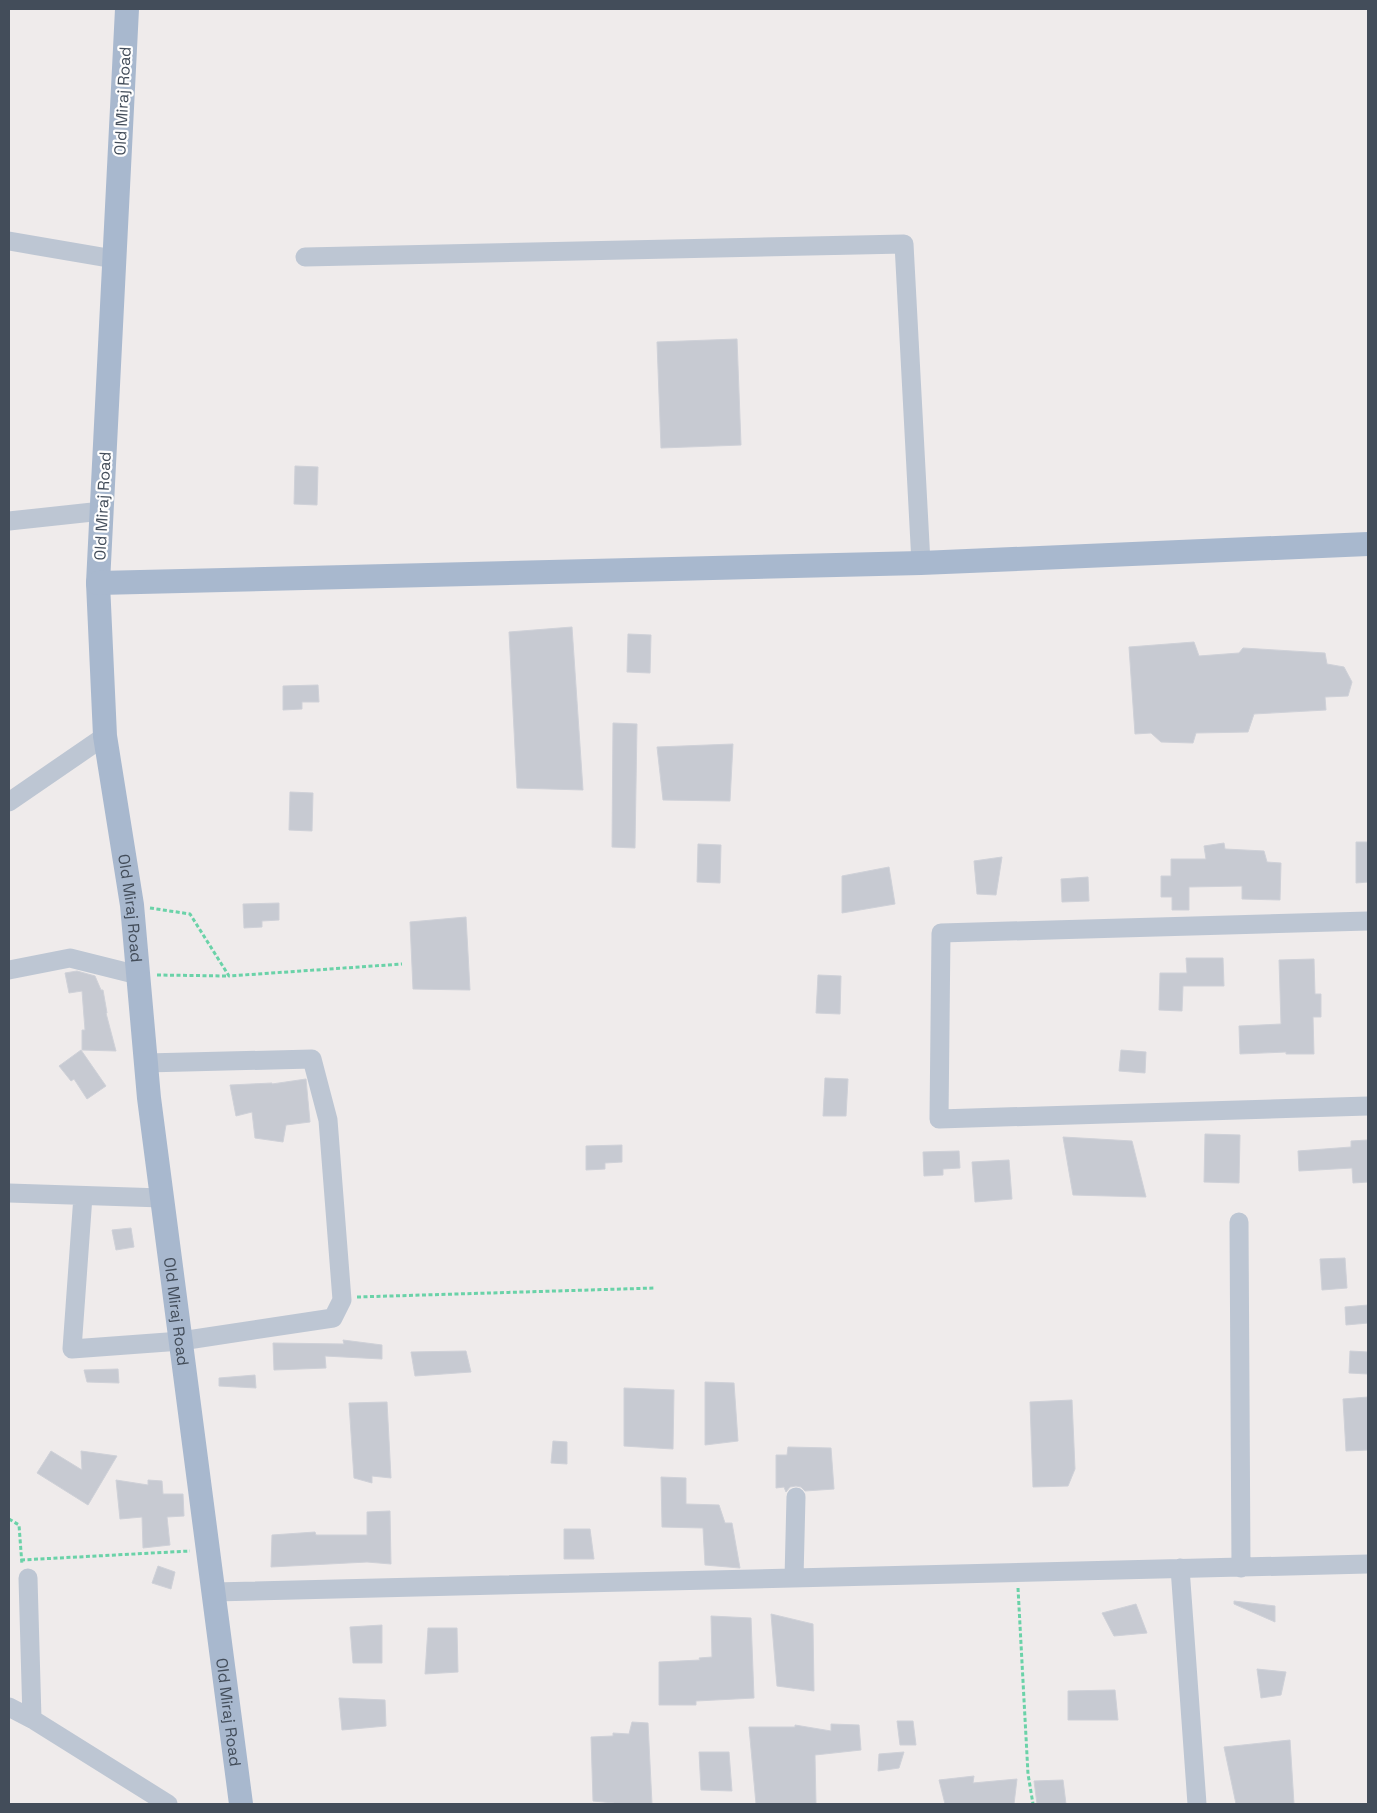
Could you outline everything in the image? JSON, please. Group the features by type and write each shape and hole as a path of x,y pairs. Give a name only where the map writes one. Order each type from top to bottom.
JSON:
{"main road":[{"name":"Old Miraj Road","path":"127,9 98,583 105,736 132,905 146,1063 162,1198 241,1804"},
{"path":"98,583 921,563 1368,544"}],"street":[{"path":"9,241 114,259"},
{"path":"305,258 904,244 921,563"},
{"path":"9,521 102,511"},
{"path":"9,802 105,736"},
{"path":"1368,921 940,933 939,1119 1368,1106"},
{"path":"9,970 70,958 138,975"},
{"path":"84,1196 72,1349 181,1341 333,1318 342,1300 328,1120 312,1059 146,1063"},
{"path":"9,1193 162,1198"},
{"path":"1239,1222 1240,1568"},
{"path":"794,1578 796,1497"},
{"path":"214,1592 1368,1564"},
{"path":"1180,1568 1197,1804"},
{"path":"25,1574 32,1719"},
{"path":"9,1707 32,1719 168,1804"}],"path":[{"path":"132,905 190,914 229,976"},
{"path":"138,975 229,976 402,964"},
{"path":"348,1297 654,1288"},
{"path":"9,1519 19,1525 21,1560 25,1574"},
{"path":"21,1560 208,1550"},
{"path":"1017,1572 1028,1774 1033,1804"}],"building":[{"path":"737,339 741,445 661,448 657,342"},
{"path":"295,466 318,467 317,505 294,504"},
{"path":"572,627 583,790 517,788 509,632"},
{"path":"628,634 651,635 650,673 627,672"},
{"path":"1194,642 1199,656 1239,653 1243,648 1325,653 1327,664 1344,667 1352,682 1348,696 1325,697 1326,710 1254,714 1248,732 1196,733 1193,743 1161,742 1151,733 1135,734 1129,647"},
{"path":"318,685 319,702 302,702 302,709 283,710 283,686"},
{"path":"613,723 637,724 635,848 612,847"},
{"path":"733,744 730,801 663,800 657,747"},
{"path":"290,792 313,793 312,831 289,830"},
{"path":"1356,842 1368,842 1368,882 1356,883"},
{"path":"1224,843 1225,849 1264,851 1267,862 1281,863 1280,900 1242,899 1242,886 1189,887 1189,910 1172,910 1172,897 1161,897 1161,876 1171,876 1171,859 1206,859 1204,846"},
{"path":"698,844 721,845 720,883 697,882"},
{"path":"1002,857 996,895 977,894 974,861"},
{"path":"889,867 895,904 842,913 842,876"},
{"path":"1088,877 1089,901 1062,902 1061,879"},
{"path":"279,903 279,920 262,921 262,927 244,928 243,904"},
{"path":"466,917 470,990 413,989 410,922"},
{"path":"1186,958 1223,958 1224,986 1183,986 1182,1011 1159,1010 1160,973 1187,973"},
{"path":"1314,959 1315,994 1321,994 1321,1017 1313,1017 1314,1054 1286,1054 1286,1052 1240,1054 1239,1026 1281,1024 1279,960"},
{"path":"77,971 95,976 101,990 103,990 106,1013 116,1051 82,1050 82,1030 85,1030 82,991 69,993 65,973"},
{"path":"818,975 841,976 840,1014 816,1013"},
{"path":"81,1050 106,1086 87,1099 74,1079 71,1081 59,1066"},
{"path":"1121,1050 1146,1052 1145,1073 1119,1071"},
{"path":"825,1078 848,1079 846,1116 823,1116"},
{"path":"306,1079 310,1122 286,1125 283,1142 255,1138 252,1112 236,1116 230,1085 272,1084"},
{"path":"1205,1134 1240,1135 1239,1183 1204,1182"},
{"path":"1063,1137 1132,1141 1146,1197 1073,1195"},
{"path":"1368,1140 1368,1182 1353,1183 1352,1168 1299,1171 1298,1151 1351,1147 1351,1141"},
{"path":"622,1145 622,1162 605,1163 605,1169 586,1170 586,1146"},
{"path":"959,1151 960,1168 943,1169 943,1175 924,1176 923,1152"},
{"path":"1009,1160 1012,1199 975,1202 972,1162"},
{"path":"131,1228 134,1247 116,1250 112,1230"},
{"path":"1345,1258 1347,1288 1322,1290 1320,1259"},
{"path":"1368,1305 1368,1323 1346,1325 1345,1307"},
{"path":"343,1340 382,1345 382,1359 325,1356 326,1368 274,1370 273,1343 344,1344"},
{"path":"466,1351 471,1372 415,1376 411,1352"},
{"path":"1350,1351 1368,1352 1368,1374 1349,1373"},
{"path":"118,1369 119,1383 87,1382 84,1370"},
{"path":"255,1375 256,1388 219,1386 219,1378"},
{"path":"705,1382 734,1383 738,1441 705,1445"},
{"path":"624,1388 674,1390 673,1449 624,1446"},
{"path":"1368,1397 1368,1450 1346,1451 1343,1399"},
{"path":"1072,1400 1075,1469 1068,1486 1033,1487 1030,1402"},
{"path":"387,1402 391,1478 372,1476 372,1483 354,1478 349,1403"},
{"path":"553,1441 567,1442 567,1464 551,1463"},
{"path":"788,1447 831,1448 834,1489 805,1491 801,1487 796,1486 790,1487 786,1492 784,1487 776,1488 776,1455 787,1455"},
{"path":"51,1451 82,1470 81,1451 117,1456 88,1505 37,1473"},
{"path":"661,1477 686,1478 686,1504 719,1505 725,1523 732,1523 740,1568 705,1565 703,1528 662,1527"},
{"path":"116,1480 148,1485 148,1480 162,1481 163,1494 183,1494 184,1516 167,1517 170,1545 143,1548 142,1517 120,1519"},
{"path":"390,1511 391,1564 367,1562 271,1567 272,1535 315,1532 316,1535 367,1535 367,1512"},
{"path":"564,1529 590,1529 594,1559 564,1559"},
{"path":"158,1566 175,1572 171,1589 152,1583"},
{"path":"1234,1601 1275,1606 1275,1622 1234,1604"},
{"path":"1136,1604 1147,1633 1114,1636 1102,1613"},
{"path":"771,1614 813,1624 814,1691 777,1686"},
{"path":"711,1616 751,1618 754,1698 696,1701 696,1705 659,1705 659,1662 700,1660 699,1658 712,1657"},
{"path":"382,1625 382,1663 353,1663 350,1627"},
{"path":"428,1628 457,1628 458,1672 425,1674"},
{"path":"1257,1669 1286,1672 1281,1695 1261,1698"},
{"path":"1115,1690 1118,1720 1068,1720 1068,1691"},
{"path":"339,1698 385,1700 386,1726 342,1730"},
{"path":"897,1721 913,1721 916,1745 900,1745"},
{"path":"632,1722 648,1723 652,1804 614,1804 593,1801 591,1737 613,1736 613,1733 629,1734"},
{"path":"831,1724 859,1725 861,1750 815,1755 816,1804 756,1804 749,1727 795,1727 795,1725 831,1731"},
{"path":"1290,1740 1294,1804 1236,1804 1224,1747"},
{"path":"699,1752 729,1752 732,1791 701,1790"},
{"path":"904,1752 899,1768 878,1771 879,1754"},
{"path":"974,1776 973,1783 1017,1779 1014,1804 945,1804 939,1780"},
{"path":"1063,1780 1066,1804 1037,1804 1034,1781"}]}
